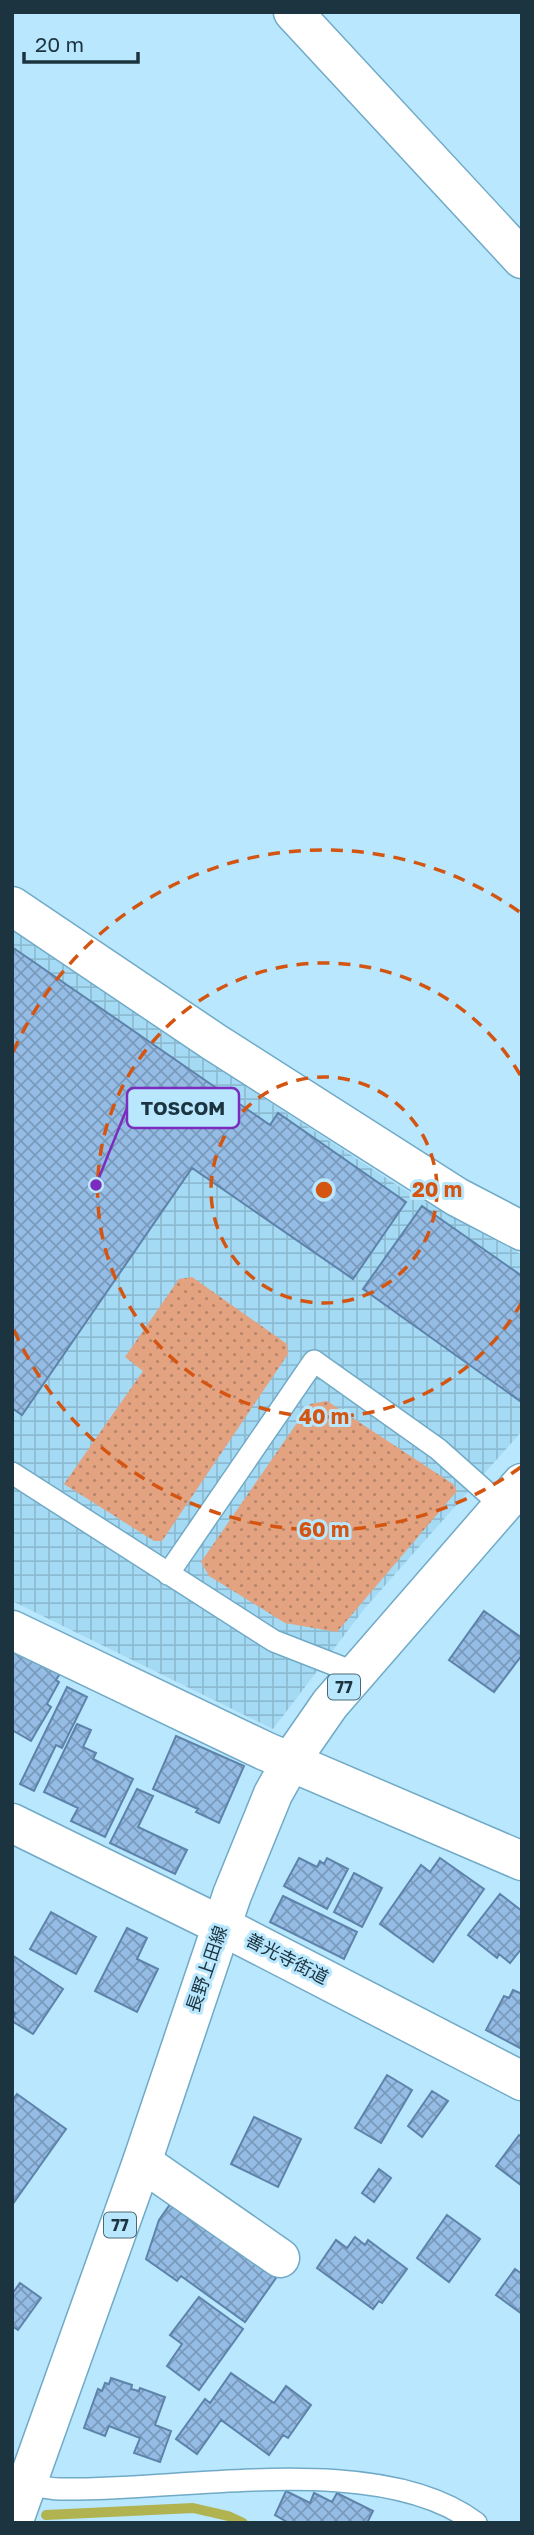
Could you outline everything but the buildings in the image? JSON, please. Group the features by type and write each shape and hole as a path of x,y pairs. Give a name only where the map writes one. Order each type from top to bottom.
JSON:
{"street":[{"path":"293,12 522,259"},
{"path":"12,906 237,1057 457,1196 522,1231"},
{"name":"長野上田線","path":"13,2523 20,2482 142,2162 261,1820 312,1727 512,1494"},
{"path":"12,1630 291,1762 522,1861"},
{"name":"善光寺街道","path":"17,1835 222,1926 522,2081"},
{"path":"142,2162 280,2258"}],"lane":[{"path":"168,1574 314,1361 438,1449 512,1494"},
{"path":"12,1473 274,1641 356,1673"},
{"path":"20,2482 57,2490 282,2480 346,2481 410,2491 436,2499 475,2523"}],"shaded area":[{"path":"12,925 265,1099 400,1187 522,1255 522,1431 365,1608 273,1729 12,1601"},
{"path":"192,1277 287,1344 288,1354 162,1541 154,1541 64,1484 143,1371 125,1357 179,1279"},
{"path":"327,1401 453,1484 457,1491 337,1632 285,1623 209,1576 201,1562 310,1404"}],"waterway":[{"path":"46,2515 193,2508 228,2516 243,2523"}],"place":[{"name":"TOSCOM","path":"96,1185"}]}
